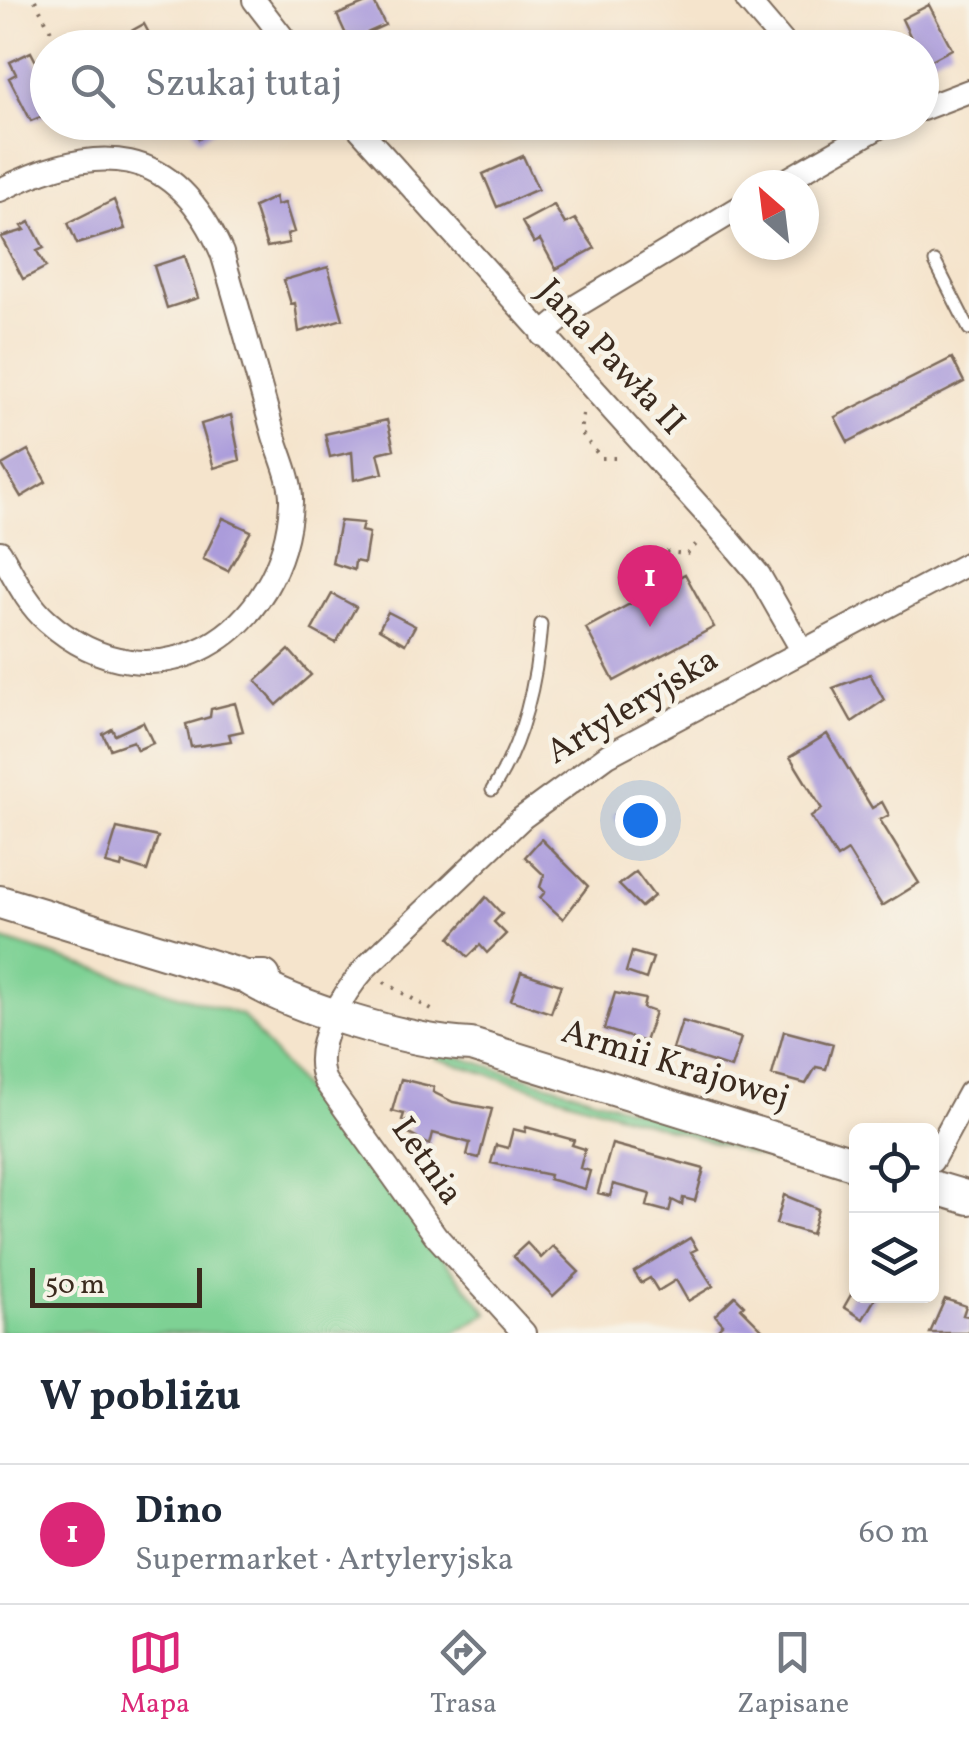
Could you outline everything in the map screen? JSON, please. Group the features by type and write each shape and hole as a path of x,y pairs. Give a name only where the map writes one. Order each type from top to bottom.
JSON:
{"street":[{"path":"254,0 277,30"},
{"path":"747,0 773,30"},
{"path":"939,102 969,91"},
{"name":"Jana Pawła II","path":"369,140 759,575 802,650"},
{"path":"796,170 833,140"},
{"path":"0,190 64,162 106,156 140,166 189,197 209,223 222,254 292,498 274,574 256,607 218,643 162,662 134,662 72,640 38,612 0,552"},
{"path":"542,335 578,306 729,215"},
{"name":"Artyleryjska","path":"340,1005 368,966 522,818 608,755 969,564"},
{"name":"Armii Krajowej","path":"0,902 246,977 274,994 444,1028 471,1046 849,1162"},
{"name":"Letnia","path":"340,1005 321,1056 325,1081 436,1236 524,1333"},
{"path":"939,1148 969,1093"},
{"path":"939,1189 969,1198"}],"lane":[{"path":"935,262 969,329"},
{"path":"492,790 505,770 534,679 541,624"}],"path":[{"path":"35,0 51,30"},
{"path":"666,552 687,554 700,540"},
{"path":"377,977 434,1008 433,1019"}],"green space":[{"path":"0,939 242,1015 488,1313 454,1333 0,1333"},
{"path":"429,1048 848,1175 849,1184 435,1058"}],"building":[{"path":"373,0 385,25 374,30 344,30 337,15"},
{"path":"929,5 952,49 939,56 939,30 907,30 902,19"},
{"path":"30,52 30,119 9,78 16,74 10,62"},
{"path":"523,156 538,189 497,207 483,174"},
{"path":"275,197 277,205 285,203 294,232 287,234 289,243 267,247 254,207"},
{"path":"114,200 125,229 77,244 68,223"},
{"path":"554,205 565,224 575,219 595,248 556,269 540,240 534,243 522,222"},
{"path":"30,222 44,248 37,251 46,267 23,279 1,237 25,230 22,226"},
{"path":"185,256 198,298 167,308 154,266"},
{"path":"328,267 343,319 299,332 295,303 291,304 284,280"},
{"path":"952,358 964,382 848,442 835,417"},
{"path":"231,415 240,460 214,468 201,424"},
{"path":"387,420 394,449 378,453 383,473 354,480 352,452 330,457 325,434"},
{"path":"28,450 46,482 21,497 2,465"},
{"path":"223,518 251,531 228,571 203,559"},
{"path":"340,521 363,523 361,531 369,533 364,563 355,561 354,570 332,563"},
{"path":"685,574 714,627 614,681 586,628"},
{"path":"332,594 356,607 336,643 312,630"},
{"path":"388,612 415,626 405,644 379,629"},
{"path":"289,650 311,675 277,705 256,681"},
{"path":"870,674 884,700 852,722 833,688"},
{"path":"235,703 243,731 229,734 231,741 191,747 186,724 210,717 211,709"},
{"path":"143,722 153,743 137,750 133,741 110,749 103,734 112,729 115,735"},
{"path":"827,734 872,808 882,802 889,815 880,820 919,883 882,906 848,851 837,858 811,817 822,809 790,757"},
{"path":"641,797 659,824 631,842 614,815"},
{"path":"117,828 158,837 147,871 122,863 121,868 106,864"},
{"path":"541,839 588,886 563,919 540,898 545,892 540,887 544,875 525,857"},
{"path":"636,872 654,896 641,907 619,885"},
{"path":"486,897 502,914 494,922 506,934 487,953 480,945 468,957 450,938"},
{"path":"632,952 653,958 646,979 626,972"},
{"path":"521,972 561,985 551,1013 511,1000"},
{"path":"615,993 645,999 643,1008 655,1012 645,1042 604,1029"},
{"path":"682,1021 741,1038 731,1068 673,1049"},
{"path":"784,1031 833,1044 826,1069 816,1067 806,1084 772,1075"},
{"path":"401,1079 434,1087 433,1092 453,1102 492,1109 479,1158 467,1155 470,1143 433,1133 430,1145 409,1134 412,1124 402,1120 404,1114 392,1111"},
{"path":"526,1127 574,1140 572,1145 585,1149 580,1168 590,1171 585,1189 549,1179 550,1175 491,1163 496,1145 508,1148 513,1129 525,1132"},
{"path":"612,1144 704,1169 695,1201 683,1198 682,1205 672,1200 669,1212 647,1206 650,1194 613,1184 610,1196 598,1193"},
{"path":"784,1195 818,1209 811,1234 776,1224"},
{"path":"690,1238 697,1249 691,1252 713,1286 688,1301 676,1280 658,1291 650,1278 641,1283 634,1272"},
{"path":"527,1243 541,1258 553,1246 579,1272 553,1296 513,1256"},
{"path":"735,1296 744,1305 741,1308 766,1333 716,1331 723,1324 715,1315"},
{"path":"849,1298 849,1303 872,1303 863,1319 844,1307"},
{"path":"945,1299 966,1306 963,1315 969,1316 969,1333 930,1333"}],"place":[{"name":"Dino","path":"650,627"}]}
